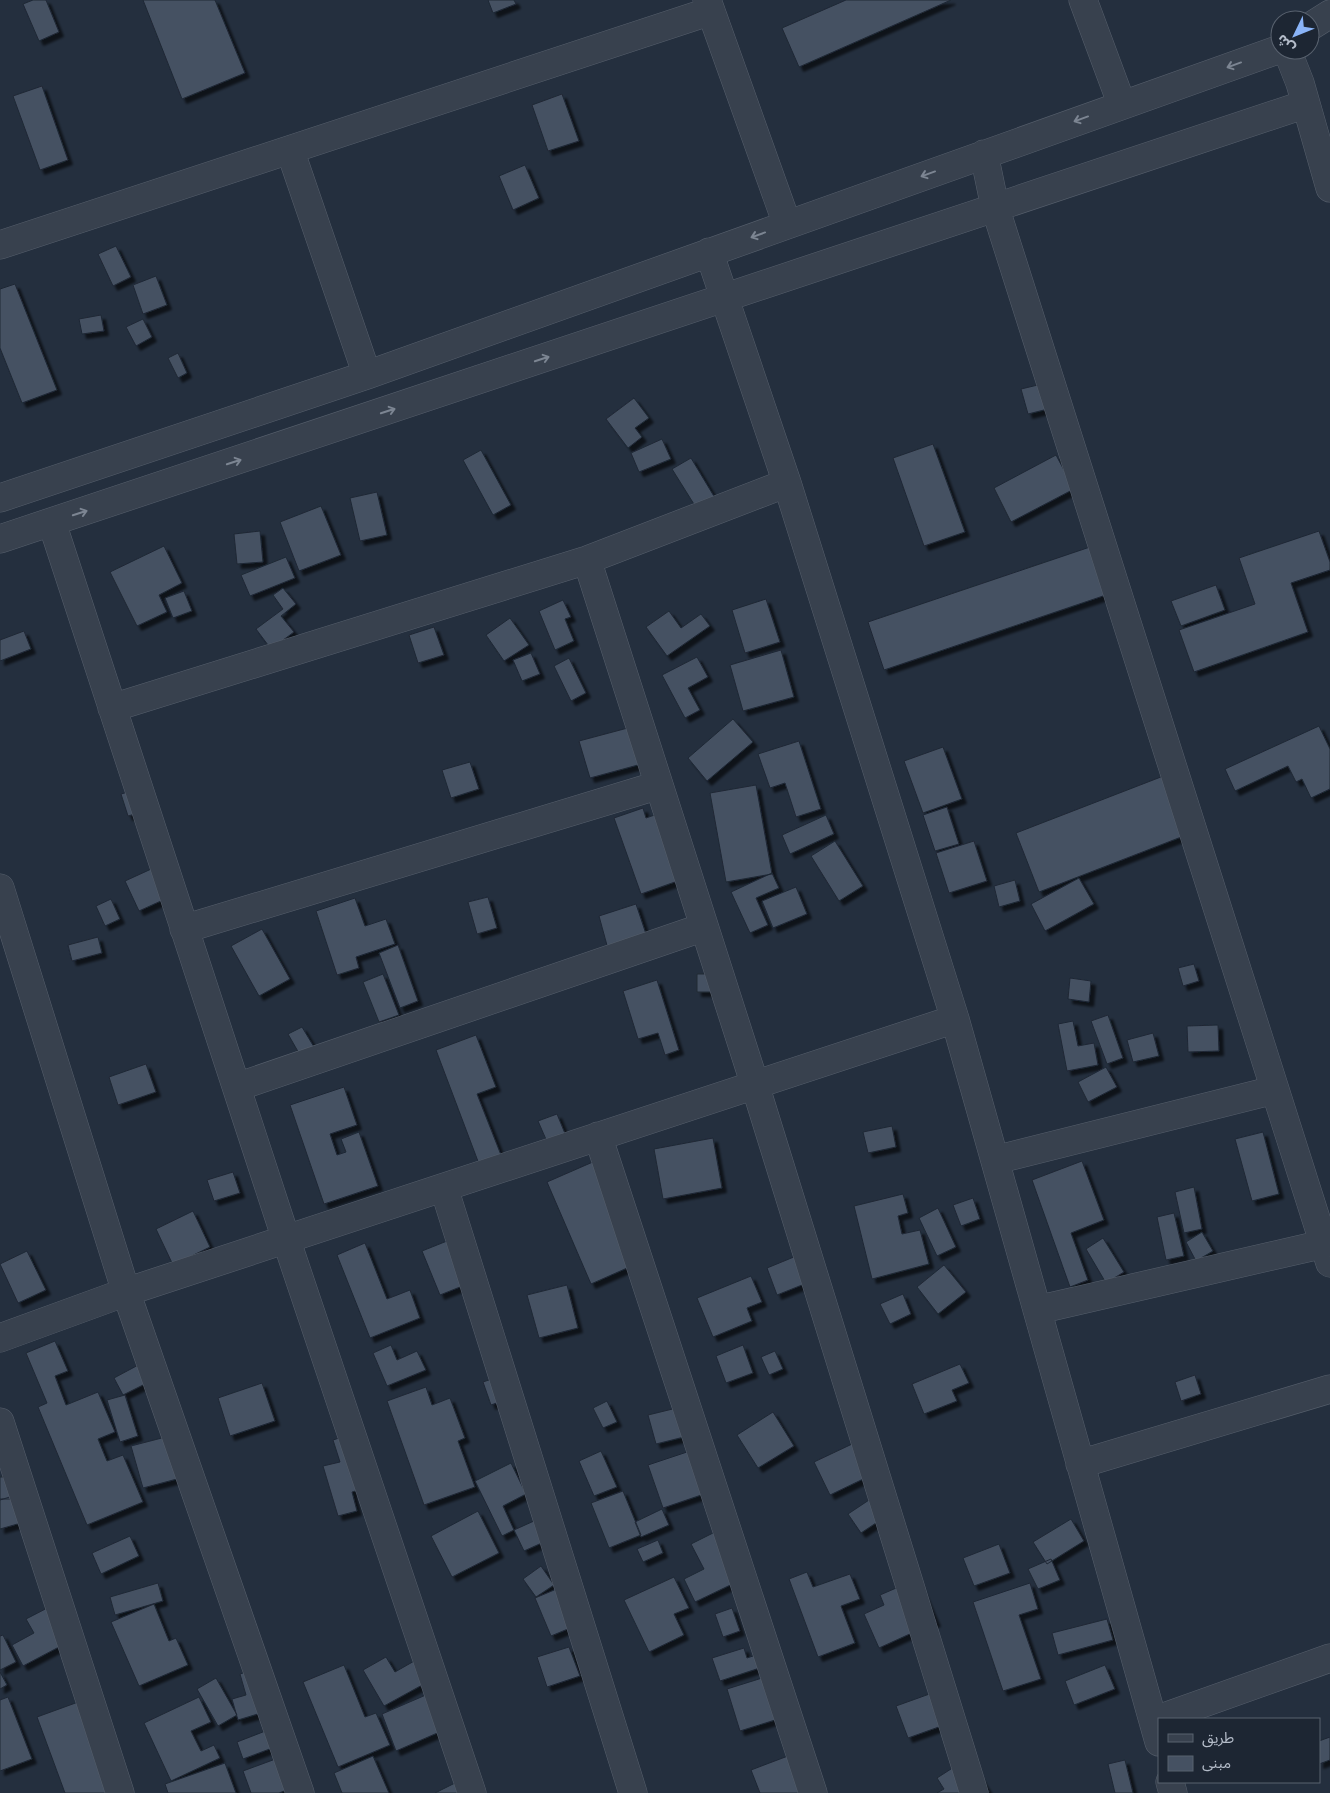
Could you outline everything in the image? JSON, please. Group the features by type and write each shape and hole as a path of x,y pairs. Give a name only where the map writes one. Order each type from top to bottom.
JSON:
{"street":[{"path":"1083,0 1122,105"},
{"path":"0,245 290,150 709,6 788,224"},
{"path":"0,498 367,374 1270,52"},
{"path":"1291,60 1300,83 1330,188"},
{"path":"0,539 1306,104"},
{"path":"290,150 367,374"},
{"path":"984,154 995,208 1327,1253 1037,1310"},
{"path":"709,252 786,483 955,1020 1156,1731"},
{"path":"112,708 587,560 786,483"},
{"path":"52,523 236,1088 472,1793"},
{"path":"587,560 755,1086 974,1793"},
{"path":"184,929 659,785"},
{"path":"0,888 126,1292 300,1793"},
{"path":"236,1088 704,927"},
{"path":"0,1338 126,1292 955,1020"},
{"path":"994,1160 1274,1090"},
{"path":"598,1136 813,1793"},
{"path":"444,1188 633,1793"},
{"path":"1080,1464 1330,1389"},
{"path":"0,1422 120,1793"},
{"path":"1187,1718 1330,1658"}],"building":[{"path":"33,0 46,0 59,32 39,41 23,4"},
{"path":"143,0 215,0 245,73 182,99"},
{"path":"488,0 514,0 516,4 493,13"},
{"path":"846,0 951,0 799,67 782,28"},
{"path":"42,86 68,160 40,170 13,96"},
{"path":"562,94 579,141 548,151 532,105"},
{"path":"525,165 539,198 513,210 499,176"},
{"path":"116,246 131,277 113,286 98,254"},
{"path":"156,276 167,305 143,314 133,285"},
{"path":"15,284 57,390 22,403 0,348 0,289"},
{"path":"101,315 104,331 82,334 79,319"},
{"path":"143,319 152,337 136,346 126,327"},
{"path":"178,353 187,373 178,378 168,358"},
{"path":"1042,384 1048,409 1028,414 1021,389"},
{"path":"634,398 649,418 635,428 642,437 628,448 606,419"},
{"path":"662,439 671,459 639,472 631,453"},
{"path":"933,444 965,532 924,546 893,458"},
{"path":"481,450 511,505 493,515 463,460"},
{"path":"1056,455 1074,489 1011,522 994,488"},
{"path":"691,458 715,498 697,509 672,469"},
{"path":"377,492 387,535 360,541 350,498"},
{"path":"321,506 341,555 299,571 280,522"},
{"path":"260,531 263,562 237,564 234,534"},
{"path":"1319,531 1330,562 1330,570 1291,583 1308,632 1194,672 1179,630 1255,604 1239,558"},
{"path":"164,546 182,583 159,595 167,612 137,626 110,572"},
{"path":"1090,547 1106,595 884,670 868,622"},
{"path":"286,557 295,578 250,596 241,575"},
{"path":"1216,585 1225,610 1181,626 1171,601"},
{"path":"283,588 296,604 281,616 294,632 271,649 256,629 283,609 273,595"},
{"path":"184,591 192,611 173,618 165,598"},
{"path":"766,599 780,642 745,653 732,610"},
{"path":"563,600 571,617 565,619 574,641 555,650 539,611"},
{"path":"669,611 681,628 701,614 710,626 667,656 646,627"},
{"path":"510,618 529,645 504,661 486,635"},
{"path":"434,627 444,655 418,663 409,635"},
{"path":"24,631 31,649 0,661 0,640"},
{"path":"781,650 794,697 743,711 730,665"},
{"path":"531,653 540,674 522,681 513,660"},
{"path":"697,657 708,677 688,688 700,710 685,718 662,675"},
{"path":"569,658 586,693 571,701 554,666"},
{"path":"733,719 753,742 707,781 688,758"},
{"path":"639,725 649,762 590,778 579,741"},
{"path":"1319,726 1330,749 1330,789 1311,798 1302,779 1296,782 1288,766 1235,791 1225,769"},
{"path":"799,741 821,809 796,817 785,783 770,788 758,754"},
{"path":"943,747 962,799 923,813 904,761"},
{"path":"470,762 479,789 451,798 442,770"},
{"path":"1166,775 1189,834 1039,892 1016,833"},
{"path":"756,785 772,874 726,882 710,793"},
{"path":"142,788 149,810 128,816 121,794"},
{"path":"947,807 959,844 935,851 923,815"},
{"path":"643,808 646,818 666,811 689,877 641,894 614,818"},
{"path":"826,815 834,834 790,854 782,835"},
{"path":"835,841 863,886 839,901 811,856"},
{"path":"974,841 987,881 949,893 936,853"},
{"path":"160,865 174,895 139,911 125,881"},
{"path":"772,873 779,888 756,898 768,925 750,933 731,892"},
{"path":"1079,878 1094,904 1045,931 1031,904"},
{"path":"1015,880 1020,901 999,907 994,886"},
{"path":"796,887 807,914 773,928 762,901"},
{"path":"488,897 497,928 477,934 468,902"},
{"path":"355,898 365,926 386,919 395,944 356,957 359,968 337,975 316,911"},
{"path":"111,899 120,919 105,926 96,906"},
{"path":"636,904 647,937 608,949 599,916"},
{"path":"262,929 290,979 259,996 231,946"},
{"path":"98,937 102,953 72,961 68,945"},
{"path":"398,945 418,1001 400,1008 379,953"},
{"path":"1194,964 1199,981 1183,986 1178,968"},
{"path":"383,974 399,1015 379,1022 363,982"},
{"path":"697,974 711,974 711,992 697,992"},
{"path":"1070,978 1091,981 1089,1002 1068,999"},
{"path":"657,980 679,1050 665,1055 658,1033 638,1039 623,991"},
{"path":"1108,1015 1123,1058 1107,1064 1091,1021"},
{"path":"1073,1021 1078,1046 1094,1043 1098,1065 1067,1071 1058,1024"},
{"path":"1218,1025 1219,1051 1188,1052 1187,1026"},
{"path":"302,1027 314,1047 300,1055 288,1034"},
{"path":"1153,1033 1159,1056 1133,1062 1127,1040"},
{"path":"476,1035 496,1087 477,1094 501,1155 479,1164 436,1050"},
{"path":"146,1064 156,1092 118,1105 109,1077"},
{"path":"1106,1067 1117,1087 1088,1102 1078,1082"},
{"path":"344,1087 357,1125 330,1134 337,1155 346,1152 341,1139 359,1132 378,1186 324,1204 290,1105"},
{"path":"557,1114 566,1136 548,1144 538,1121"},
{"path":"892,1126 896,1147 868,1153 863,1132"},
{"path":"1263,1132 1279,1194 1252,1201 1235,1139"},
{"path":"713,1138 722,1188 663,1199 654,1149"},
{"path":"602,1158 643,1261 591,1284 547,1182"},
{"path":"1082,1161 1104,1220 1071,1233 1088,1280 1070,1287 1032,1180"},
{"path":"233,1172 240,1193 214,1201 207,1180"},
{"path":"1194,1187 1202,1229 1184,1233 1175,1192"},
{"path":"903,1194 908,1213 898,1216 902,1234 920,1230 929,1264 872,1279 854,1206"},
{"path":"973,1198 980,1219 961,1226 953,1205"},
{"path":"938,1208 956,1247 937,1256 919,1218"},
{"path":"193,1211 210,1247 173,1265 156,1229"},
{"path":"1174,1213 1184,1256 1166,1260 1157,1217"},
{"path":"1202,1232 1213,1251 1196,1261 1186,1242"},
{"path":"1103,1238 1124,1272 1106,1283 1086,1249"},
{"path":"452,1239 470,1283 440,1295 422,1251"},
{"path":"365,1243 387,1299 410,1290 420,1318 370,1338 337,1255"},
{"path":"27,1251 46,1290 18,1303 0,1264"},
{"path":"806,1252 817,1279 777,1295 767,1268"},
{"path":"944,1265 966,1292 938,1314 917,1287"},
{"path":"751,1276 762,1302 747,1308 752,1321 713,1337 697,1298"},
{"path":"567,1285 578,1328 539,1338 527,1295"},
{"path":"903,1294 911,1314 890,1324 880,1304"},
{"path":"55,1341 68,1371 55,1376 66,1405 98,1392 115,1432 98,1439 107,1461 123,1455 143,1502 87,1525 38,1407 47,1403 26,1353"},
{"path":"391,1345 397,1360 417,1351 426,1370 387,1386 373,1353"},
{"path":"743,1345 753,1373 726,1383 716,1356"},
{"path":"775,1351 783,1369 769,1375 761,1357"},
{"path":"142,1363 151,1381 123,1395 114,1378"},
{"path":"960,1364 969,1383 952,1390 957,1401 924,1414 912,1384"},
{"path":"506,1374 513,1397 491,1405 483,1382"},
{"path":"1195,1375 1201,1394 1181,1401 1175,1382"},
{"path":"262,1383 275,1421 230,1436 218,1398"},
{"path":"426,1387 432,1405 450,1398 465,1438 458,1441 475,1487 424,1505 387,1401"},
{"path":"125,1395 138,1436 120,1442 107,1400"},
{"path":"607,1401 617,1422 603,1428 593,1408"},
{"path":"689,1405 696,1434 656,1444 648,1415"},
{"path":"773,1412 794,1446 758,1468 737,1435"},
{"path":"357,1432 373,1486 352,1492 357,1511 338,1516 323,1466 340,1462 333,1440"},
{"path":"181,1433 192,1475 143,1488 131,1446"},
{"path":"869,1436 884,1469 830,1495 814,1462"},
{"path":"705,1446 719,1489 663,1508 648,1465"},
{"path":"601,1451 617,1487 594,1496 579,1461"},
{"path":"511,1463 526,1494 503,1506 514,1530 502,1536 475,1481"},
{"path":"0,1477 13,1477 13,1499 0,1499"},
{"path":"623,1491 641,1535 609,1548 591,1503"},
{"path":"26,1492 35,1519 0,1529 0,1500"},
{"path":"878,1494 891,1513 861,1533 848,1514"},
{"path":"662,1509 669,1525 641,1537 635,1522"},
{"path":"478,1511 499,1553 452,1577 431,1536"},
{"path":"545,1516 555,1537 524,1551 514,1530"},
{"path":"1071,1519 1084,1541 1047,1564 1033,1542"},
{"path":"723,1528 747,1577 695,1602 684,1579 704,1569 691,1544"},
{"path":"130,1536 139,1556 101,1574 92,1553"},
{"path":"658,1540 663,1553 643,1562 637,1549"},
{"path":"999,1544 1010,1573 974,1586 963,1558"},
{"path":"1051,1559 1060,1580 1038,1589 1028,1569"},
{"path":"541,1566 554,1585 536,1597 523,1579"},
{"path":"807,1572 813,1587 850,1574 860,1599 841,1606 855,1643 818,1657 789,1579"},
{"path":"674,1577 689,1608 674,1614 684,1635 649,1652 624,1600"},
{"path":"917,1579 936,1622 879,1648 864,1614 884,1605 880,1595"},
{"path":"158,1583 163,1601 115,1615 110,1597"},
{"path":"571,1583 587,1621 551,1636 535,1598"},
{"path":"1030,1583 1038,1609 1019,1615 1041,1679 1003,1691 973,1602"},
{"path":"57,1603 76,1638 23,1666 12,1645 34,1633 26,1619"},
{"path":"154,1604 169,1641 176,1638 188,1665 139,1686 111,1622"},
{"path":"732,1608 740,1631 723,1637 715,1614"},
{"path":"1107,1619 1113,1640 1058,1655 1052,1633"},
{"path":"3,1635 16,1662 0,1670 0,1636"},
{"path":"569,1647 580,1676 547,1687 537,1657"},
{"path":"744,1648 747,1658 768,1651 772,1664 720,1681 712,1658"},
{"path":"423,1656 435,1678 384,1706 363,1670 386,1657 395,1672"},
{"path":"344,1665 365,1717 376,1713 390,1745 338,1767 303,1682"},
{"path":"1105,1665 1115,1689 1074,1705 1065,1681"},
{"path":"258,1668 271,1710 238,1720 232,1699 246,1695 240,1674"},
{"path":"0,1672 7,1685 0,1689"},
{"path":"778,1673 791,1715 740,1731 727,1689"},
{"path":"216,1678 237,1715 218,1726 197,1689"},
{"path":"949,1687 961,1719 908,1738 896,1706"},
{"path":"435,1691 451,1727 396,1751 382,1714"},
{"path":"8,1697 32,1759 0,1771 0,1700"},
{"path":"92,1697 121,1793 65,1793 37,1717"},
{"path":"199,1697 211,1722 191,1731 201,1751 214,1745 220,1758 171,1781 144,1723"},
{"path":"268,1730 275,1747 243,1759 237,1742"},
{"path":"1330,1737 1330,1760 1320,1764 1320,1741"},
{"path":"801,1751 817,1793 760,1793 751,1770"},
{"path":"373,1756 389,1793 342,1793 334,1773"},
{"path":"281,1757 292,1788 279,1793 251,1793 243,1771"},
{"path":"968,1758 989,1792 937,1793 944,1789 937,1778"},
{"path":"1125,1760 1133,1793 1115,1793 1108,1764"},
{"path":"225,1763 236,1793 168,1793 165,1784"},
{"path":"465,1778 473,1793 435,1793"}]}
